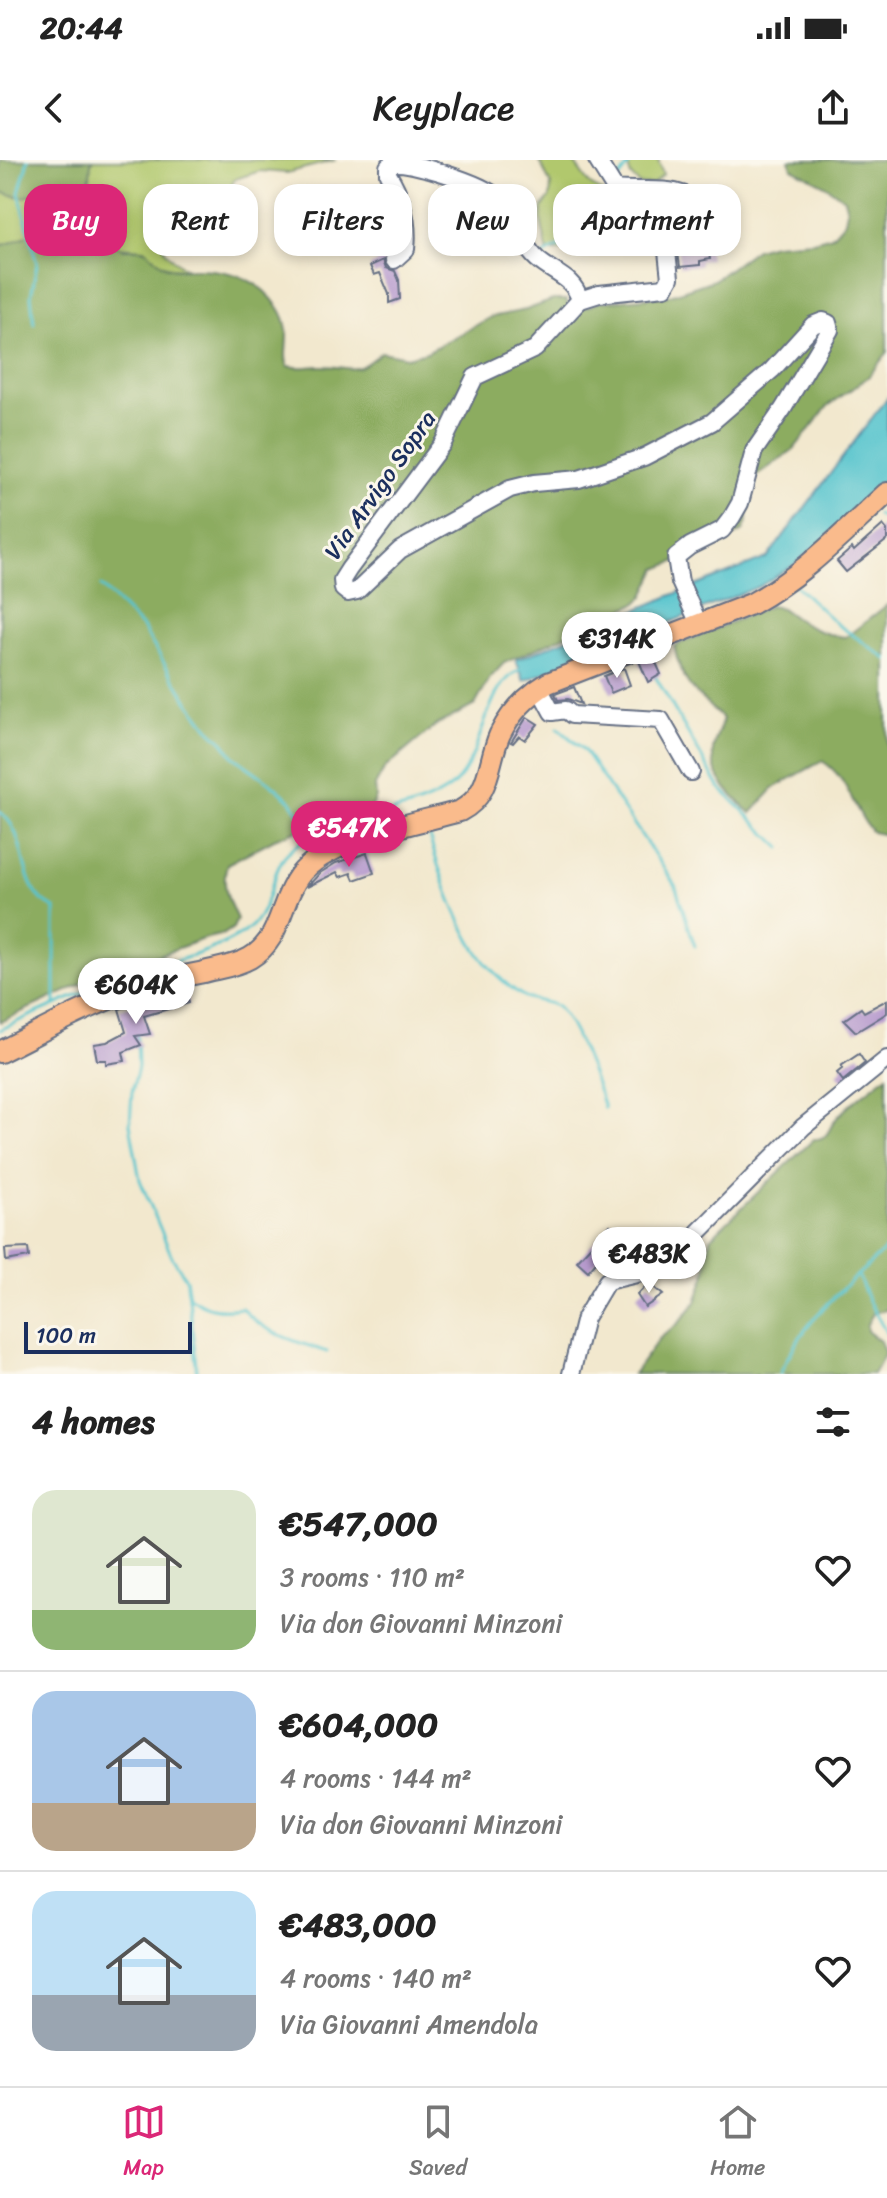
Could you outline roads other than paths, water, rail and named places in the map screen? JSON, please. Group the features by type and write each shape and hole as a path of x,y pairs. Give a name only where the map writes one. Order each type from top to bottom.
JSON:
{"main road":[{"path":"0,1052 127,992 234,965 252,957 272,937 289,891 299,876 322,855 356,840 460,811 474,802 484,789 496,746 507,722 539,688 697,621 751,604 786,584 837,542 882,497"}],"street":[{"path":"394,260 406,249 408,231 405,211 388,174 388,167 392,163 405,163 473,184 495,195 535,257 572,283 580,300 599,294 665,287 670,278 665,234 668,228 703,213 704,208 695,198 676,191 615,189 597,160"},
{"name":"Via Arvigo Sopra","path":"580,300 535,349 475,377 443,443 349,569 342,580 343,589 348,593 357,591 400,550 510,489 534,483 579,479 644,457 712,422 772,370 813,325 823,321 828,323 830,330 822,346 754,451 740,503 732,517 722,530 676,557 680,582 697,621"},
{"path":"539,688 552,712 566,710 572,715 661,720 691,772"},
{"path":"571,1374 585,1318 607,1281 654,1270 669,1262 803,1127 887,1059"}],"water":[{"path":"887,398 887,477 794,565 760,586 524,681 516,660 767,558"}],"waterway":[{"path":"28,160 19,193 37,264 31,296 34,323"},
{"path":"617,181 633,160"},
{"path":"544,255 553,250"},
{"path":"877,515 887,522"},
{"path":"795,585 837,624 887,659"},
{"path":"101,586 142,627 208,728 234,757 290,800 315,836"},
{"path":"0,1030 100,987 207,950 247,930 262,911 279,865 294,847 330,828 429,800 460,778 497,694 507,679 521,669"},
{"path":"655,676 719,787 781,848"},
{"path":"558,728 584,750 675,885 695,946"},
{"path":"0,812 10,822 16,835 34,889 42,900 55,908 55,1005"},
{"path":"427,827 444,882 461,922 481,957 525,997 554,1005 561,1011 583,1052 604,1108"},
{"path":"137,1033 138,1067 132,1092 130,1124 140,1180 172,1257 186,1279 189,1297 214,1308 242,1308 270,1330 327,1352"},
{"path":"780,1374 812,1321 887,1248"},
{"path":"858,1275 887,1334"},
{"path":"189,1298 197,1374"}]}
